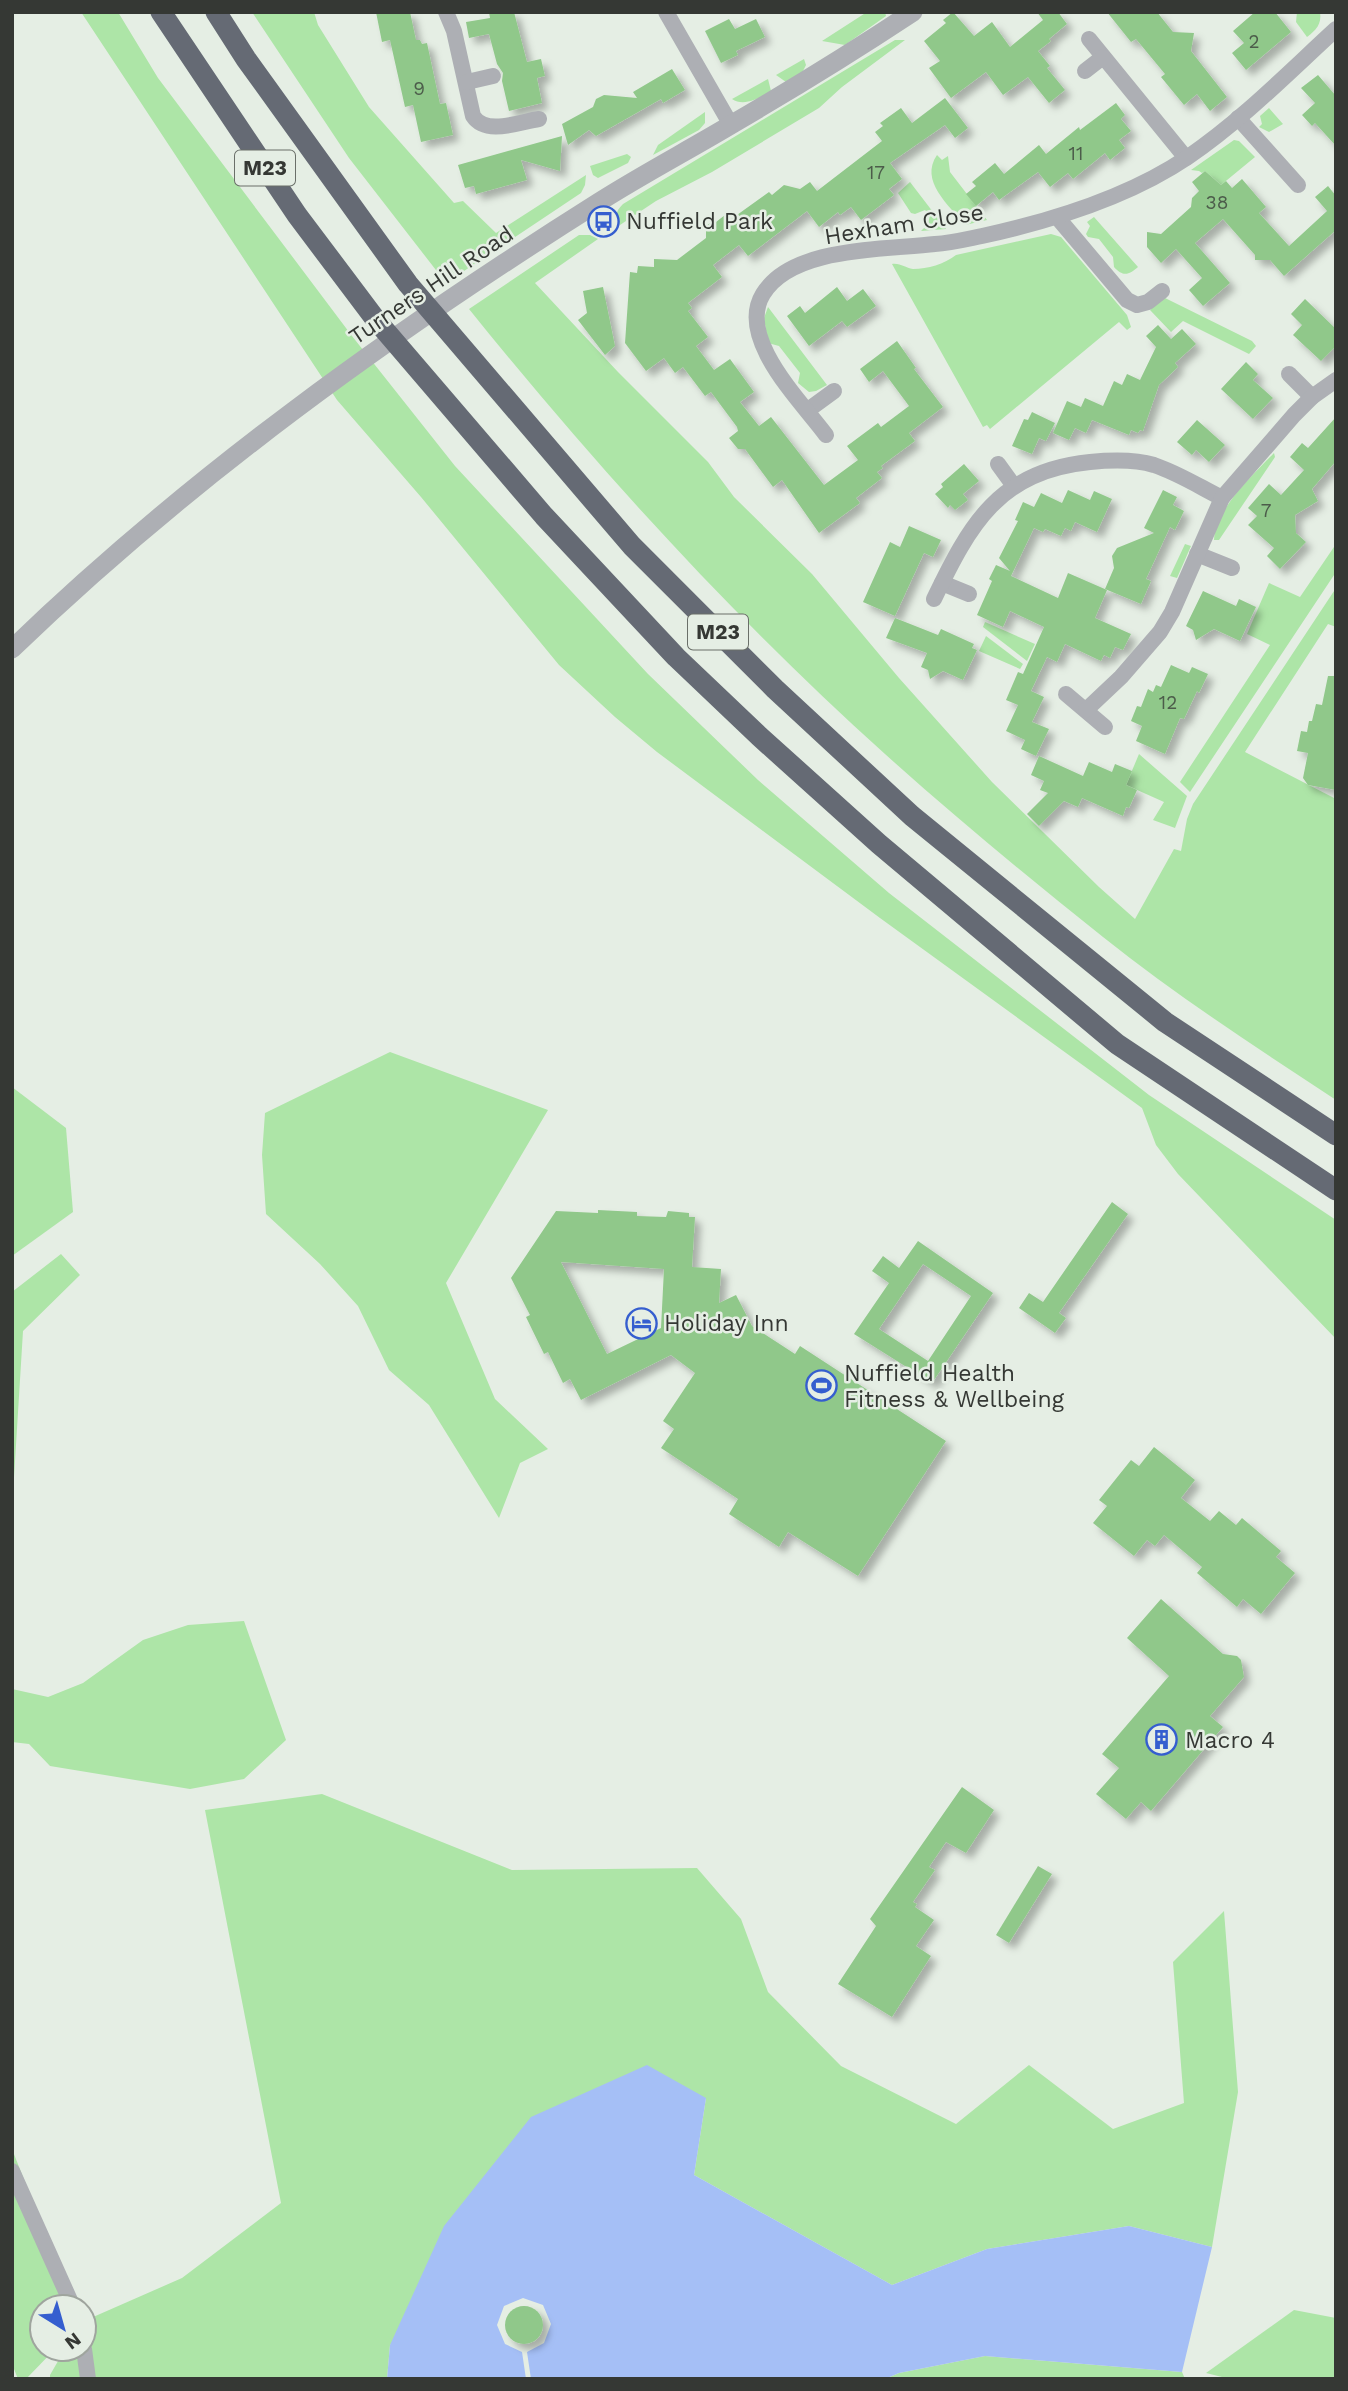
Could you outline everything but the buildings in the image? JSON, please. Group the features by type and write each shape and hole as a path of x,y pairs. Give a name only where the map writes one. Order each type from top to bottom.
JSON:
{"highway":[{"name":"M23","path":"161,12 297,215 376,320 544,516 676,657 879,844 1117,1044 1336,1191"},
{"name":"M23","path":"216,12 246,59 408,284 632,546 775,689 912,816 1165,1022 1336,1135"}],"street":[{"path":"446,12 454,31 467,82 472,116 477,122 492,127 539,119"},
{"path":"666,12 731,125"},
{"name":"Turners Hill Road","path":"12,649 69,594 179,500 325,388 521,253 639,177 811,78 913,12"},
{"name":"Hexham Close","path":"826,435 769,360 757,333 756,316 761,296 772,282 810,261 832,256 937,244 1018,228 1057,217 1135,186 1186,158 1238,118 1336,29"},
{"path":"1089,39 1186,158"},
{"path":"1085,71 1103,57"},
{"path":"467,82 493,76"},
{"path":"1238,118 1298,185"},
{"path":"1057,217 1127,300 1138,305 1148,302 1162,291"},
{"path":"1289,374 1312,397"},
{"path":"1086,710 1121,677 1160,632 1172,612 1222,498 1276,433 1312,397 1336,380"},
{"path":"808,410 834,391"},
{"path":"934,599 972,526 1014,486 1036,473 1060,466 1109,460 1152,464 1222,498"},
{"path":"998,464 1014,486"},
{"path":"1197,554 1232,568"},
{"path":"942,583 969,594"},
{"path":"1066,694 1105,727"},
{"path":"12,2171 67,2293"}],"green space":[{"path":"81,12 118,12 158,78 352,336 455,466 648,674 758,780 889,893 1149,1095 1336,1220 1336,1339 1178,1174 1156,1145 1142,1108 657,752 559,665 421,497 337,400"},
{"path":"252,12 314,12 318,25 369,107 454,203 463,201 496,233 586,175 581,193 446,283 349,158"},
{"path":"867,12 885,12 886,16 845,45 822,41"},
{"path":"1297,12 1320,12 1318,26 1307,37 1296,22"},
{"path":"895,40 905,40 842,87 819,108 712,172 656,201 620,225 617,214 623,204"},
{"path":"804,59 806,65 802,73 786,82 776,75"},
{"path":"768,79 771,91 762,96 747,102 732,99"},
{"path":"1269,108 1283,124 1269,132 1259,127 1262,124 1260,116"},
{"path":"705,112 705,123 699,130 653,155 658,145"},
{"path":"1234,140 1239,141 1255,157 1221,185 1205,171 1202,173 1191,170"},
{"path":"627,154 631,157 628,163 598,178 593,175 590,166"},
{"path":"937,155 942,160 948,156 950,172 987,220 965,225 944,201 932,174 932,165"},
{"path":"910,182 946,229 921,231 928,224 930,215 925,210 911,213 898,193"},
{"path":"1094,217 1138,267 1135,270 1126,274 1120,272 1114,267 1113,257 1099,239 1088,237 1086,234 1090,226 1087,222"},
{"path":"1051,234 1061,237 1127,315 1131,327 1127,330 1119,322 990,429 987,425 983,427 892,264 913,269 924,268 956,255"},
{"path":"579,235 590,235 598,239 535,283 618,372 708,462 734,497 812,574 899,678 992,782 1135,919 1174,849 1181,851 1187,819 1193,804 1336,588 1336,627 1328,624 1245,752 1336,799 1336,1100 1131,959 911,778 829,702 721,595 566,426 469,309"},
{"path":"1163,297 1252,341 1256,346 1249,354 1183,321 1171,332 1150,310"},
{"path":"768,307 827,385 809,392 798,383 800,373 779,346 768,343 764,318"},
{"path":"1274,453 1275,457 1219,540 1214,540 1216,528 1228,504"},
{"path":"1185,544 1191,546 1177,578 1170,576"},
{"path":"1336,544 1336,572 1190,792 1180,782 1270,645 1247,634 1269,583 1300,597"},
{"path":"985,622 1035,644 1027,661 983,627"},
{"path":"986,636 1023,664 1020,669 979,651"},
{"path":"1139,754 1187,796 1175,828 1153,820 1164,802 1126,785"},
{"path":"390,1052 548,1110 446,1283 495,1399 548,1449 520,1463 499,1518 429,1405 389,1370 358,1306 320,1264 266,1214 262,1155 265,1113"},
{"path":"12,1087 66,1128 73,1212 12,1256"},
{"path":"61,1254 80,1275 23,1331 12,1510 12,1292"},
{"path":"244,1621 286,1740 244,1779 190,1789 50,1766 29,1744 12,1742 12,1689 48,1697 83,1683 143,1640 188,1625"},
{"path":"322,1794 512,1870 697,1868 741,1919 768,1992 841,2066 956,2124 1029,2065 1113,2129 1184,2103 1173,1962 1224,1911 1238,2092 1212,2247 1129,2226 987,2249 892,2285 694,2175 706,2098 390,2345 387,2379 50,2379 57,2363 98,2363 98,2315 182,2278 281,2203 205,1810"},
{"path":"12,2149 69,2293 28,2293 28,2363 41,2363 26,2379 18,2379 12,2364"},
{"path":"1294,2310 1336,2318 1336,2379 1230,2379 1206,2373"},
{"path":"985,2356 1182,2372 1185,2379 885,2379 899,2373"}],"water":[{"path":"647,2065 706,2098 694,2175 892,2285 987,2249 1129,2226 1212,2247 1182,2372 985,2356 899,2373 885,2379 387,2379 390,2345 444,2226 531,2117"}],"pier":[{"path":"523,2298 543,2305 551,2324 544,2343 527,2352 531,2379 526,2379 522,2352 505,2344 497,2325 504,2306"}],"place":[{"name":"Nuffield Park","path":"603,221"},
{"name":"Holiday Inn","path":"641,1323"},
{"name":"Nuffield Health Fitness & Wellbeing","path":"821,1386"},
{"name":"Macro 4","path":"1162,1740"}]}
